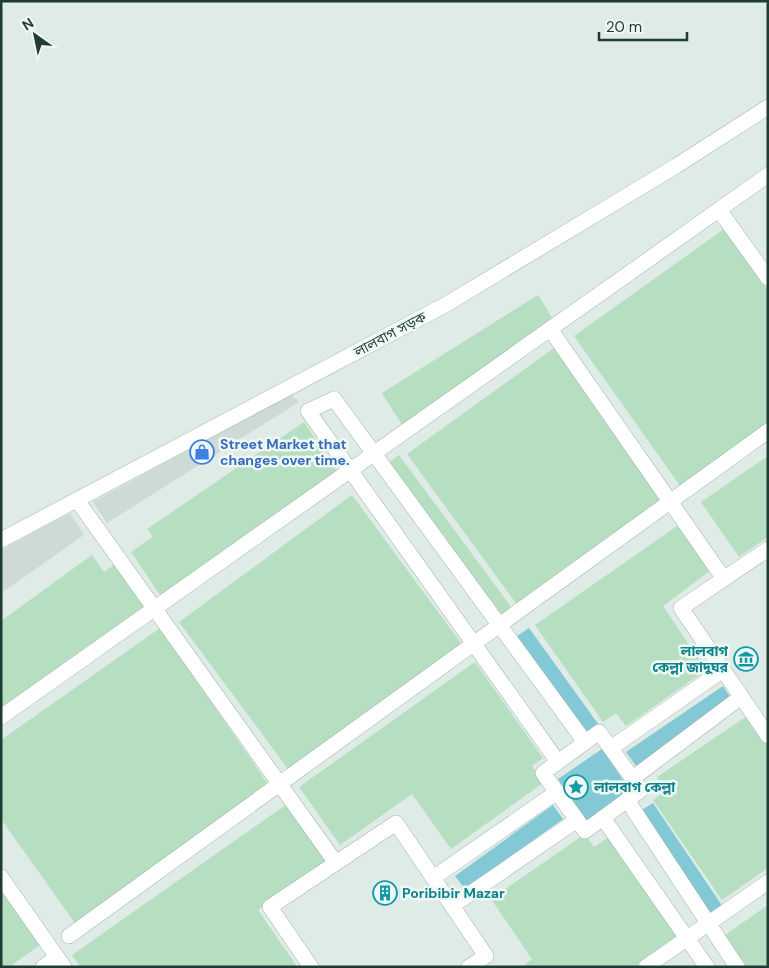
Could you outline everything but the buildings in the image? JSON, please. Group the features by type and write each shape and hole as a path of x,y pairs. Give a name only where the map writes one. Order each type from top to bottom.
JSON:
{"street":[{"name":"লালবাগ সড়ক","path":"1,540 445,305 676,166 768,107"},
{"path":"1,717 768,175"},
{"path":"719,210 768,278"},
{"path":"550,329 724,579"},
{"path":"558,762 308,412 334,399 585,742"},
{"path":"69,936 768,432"},
{"path":"78,500 336,863"},
{"path":"768,549 680,608 768,736"},
{"path":"611,748 723,670"},
{"path":"633,778 741,697"},
{"path":"599,732 611,748 641,790 585,831 543,773 599,732"},
{"path":"433,878 557,792"},
{"path":"627,800 737,967"},
{"path":"603,818 707,967"},
{"path":"452,906 577,820"},
{"path":"311,967 270,907 396,823 486,956 469,967"},
{"path":"1,877 61,962 43,967"},
{"path":"646,967 768,882"}],"shaded area":[{"name":"Street Market that changes over time.","path":"291,394 299,402 107,523 93,502"},
{"path":"70,513 84,535 1,593 1,550"}],"green space":[{"path":"724,229 768,291 768,429 683,490 574,336"},
{"path":"538,295 558,327 402,425 382,393"},
{"path":"554,348 662,502 518,606 407,454"},
{"path":"304,422 340,476 162,598 131,552 153,537 147,529"},
{"path":"399,455 517,615 505,624 388,463"},
{"path":"768,456 768,537 739,557 701,502"},
{"path":"352,495 463,646 291,773 179,622"},
{"path":"683,522 715,567 663,606 706,670 626,726 616,713 603,722 535,625"},
{"path":"92,555 104,572 118,562 152,612 1,722 1,621"},
{"path":"160,628 272,790 77,926 1,819 1,740"},
{"path":"475,662 543,758 532,766 543,783 451,849 412,794 340,845 299,787"},
{"path":"747,716 768,746 768,868 722,900 653,800 666,791 657,777"},
{"path":"287,804 328,861 258,910 296,965 294,967 81,967 72,955"},
{"path":"585,834 594,847 609,837 680,941 643,967 522,967 532,959 491,899"},
{"path":"1,884 44,942 9,967 1,967"},
{"path":"768,905 768,967 747,967 725,935"}],"water":[{"path":"529,628 601,728 589,736 517,636"},
{"path":"723,686 732,700 636,766 626,752"},
{"path":"602,749 631,792 587,822 558,779"},
{"path":"653,803 723,907 711,916 640,811"},
{"path":"553,805 563,819 465,889 455,876"}],"place":[{"name":"Street Market that changes over time.","path":"202,452"},
{"name":"লালবাগ কেল্লা জাদুঘর","path":"746,659"},
{"name":"লালবাগ কেল্লা","path":"576,787"},
{"name":"Poribibir Mazar","path":"385,893"}]}
